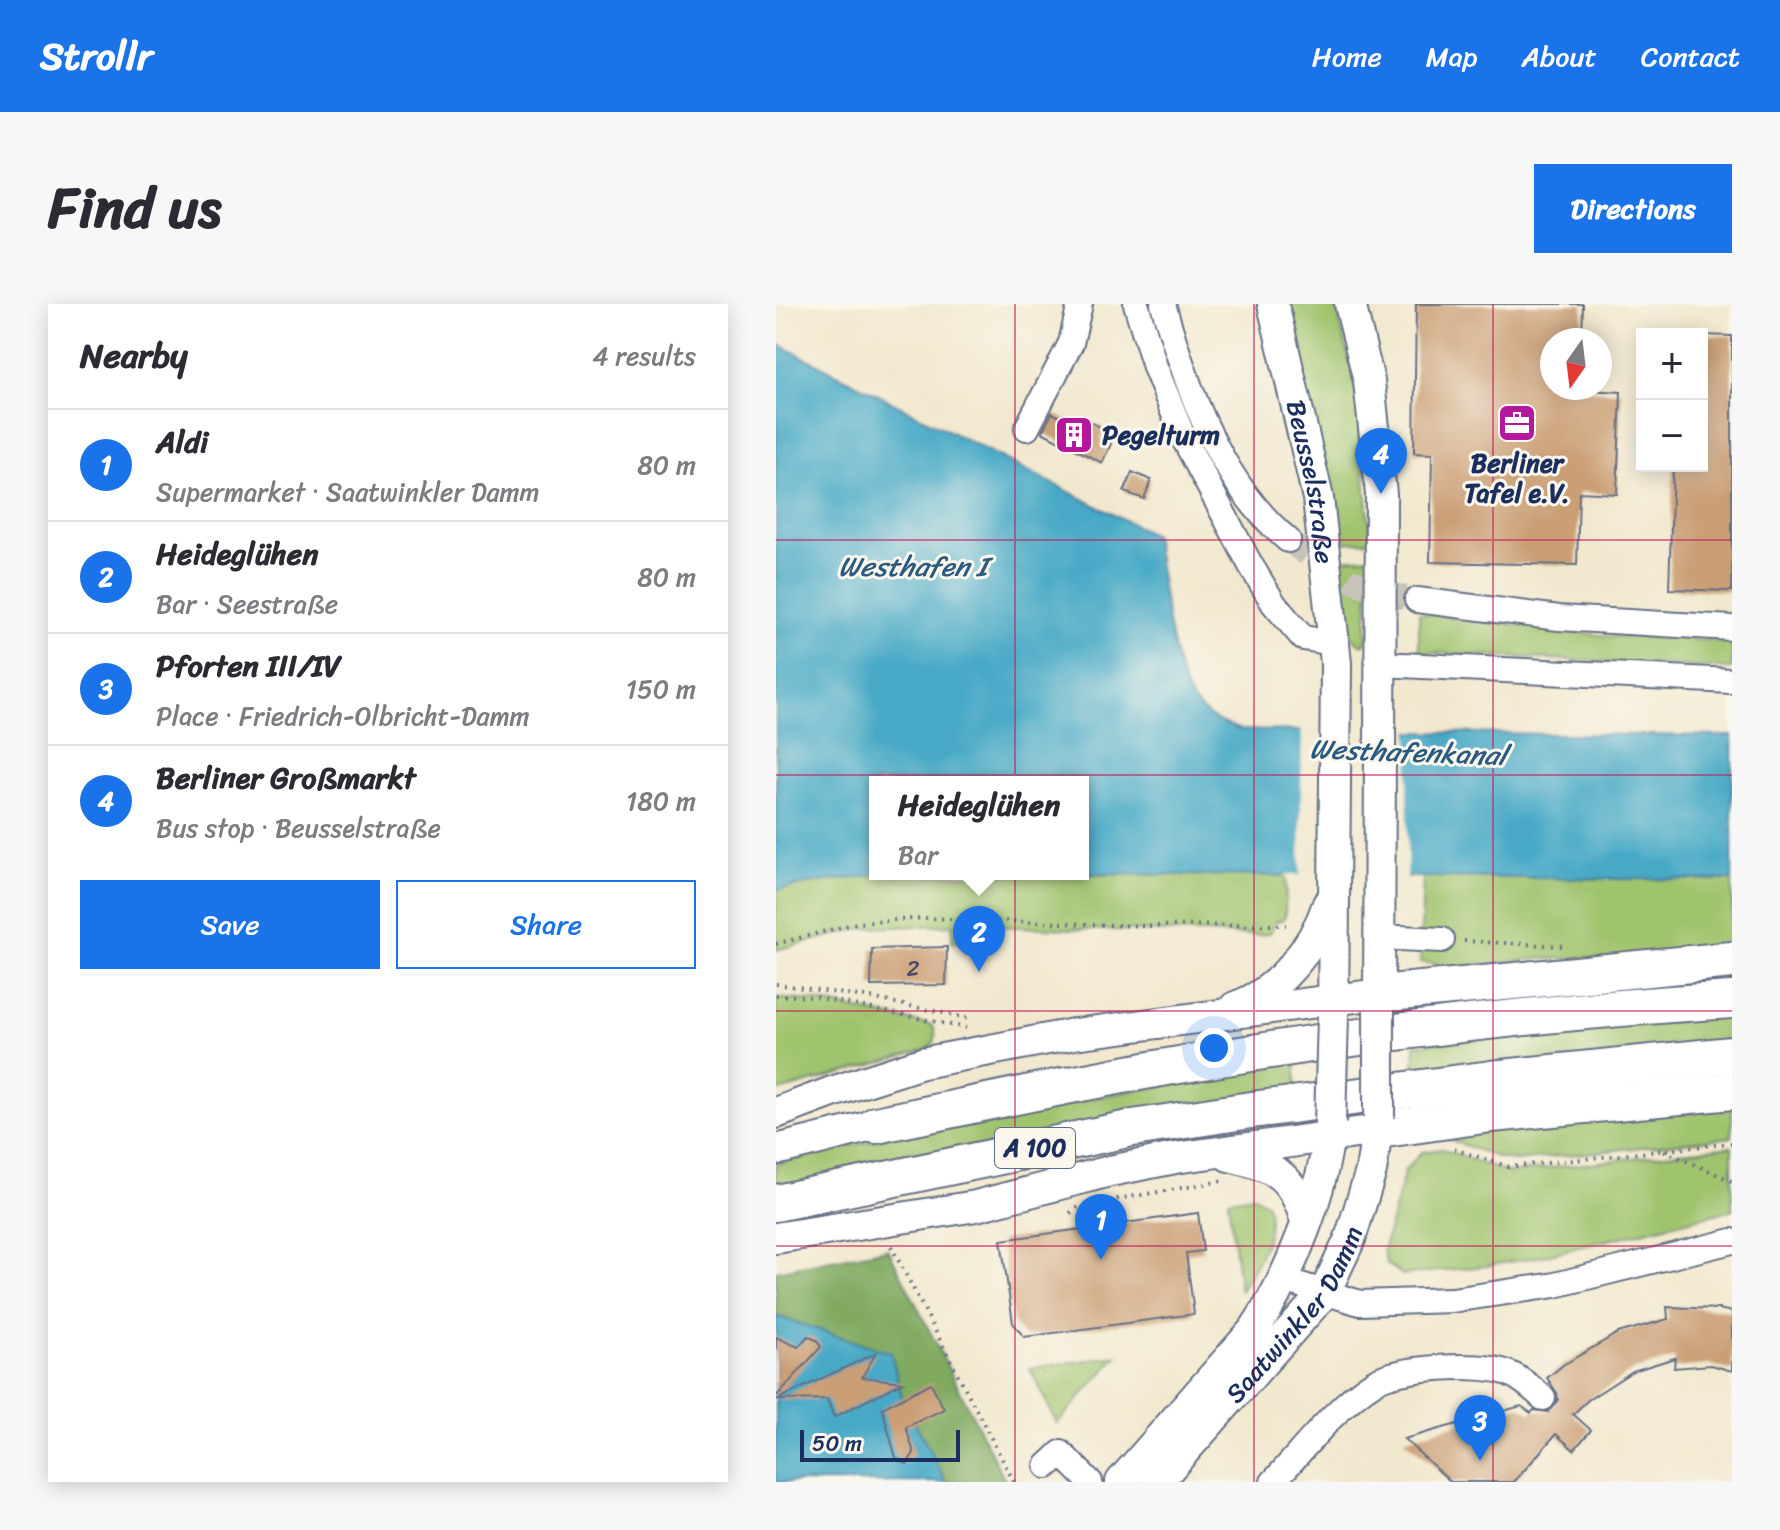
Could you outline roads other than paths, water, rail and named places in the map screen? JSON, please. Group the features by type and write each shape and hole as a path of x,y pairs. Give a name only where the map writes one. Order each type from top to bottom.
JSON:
{"highway":[{"path":"1379,1002 1732,960"},
{"name":"A 100","path":"876,1125 1111,1077 1278,1049 1474,1024 1732,1000"},
{"name":"A 100","path":"776,1203 1118,1131 1244,1111 1507,1077 1732,1055"},
{"path":"1379,1124 1732,1091"}],"main road":[{"name":"Beusselstraße","path":"1273,304 1318,498 1335,653 1334,1008"},
{"path":"776,1113 922,1063 1062,1036 1208,1016 1379,1002 1381,494 1369,381 1350,304"},
{"path":"1335,653 1381,664"},
{"path":"1208,1016 1244,1004 1292,966 1306,950 1319,927 1334,886"},
{"name":"Saatwinkler Damm","path":"1157,1482 1325,1292 1350,1239 1371,1171 1379,1124 1379,1002"},
{"name":"Saatwinkler Damm","path":"1121,1482 1254,1330 1284,1280 1306,1221 1329,1130 1334,1008"},
{"path":"776,1238 976,1206 1110,1171 1329,1130 1379,1124"},
{"path":"776,1150 876,1125"},
{"path":"1214,1152 1265,1165 1276,1171 1296,1192 1306,1221"}],"street":[{"path":"1027,428 1071,343 1080,304"},
{"path":"1136,304 1155,367 1184,439 1250,564 1274,604 1303,638 1335,653"},
{"path":"1163,304 1186,381 1203,419 1233,473 1265,521 1288,540"},
{"path":"1417,600 1559,618 1732,628"},
{"path":"1381,664 1732,681"},
{"path":"1378,937 1442,940"},
{"path":"1284,1280 1360,1303 1416,1303 1476,1298 1555,1285 1732,1241"},
{"path":"1273,1482 1350,1401 1376,1380 1420,1369 1465,1367 1507,1372 1543,1398"},
{"path":"1047,1466 1061,1453 1090,1482"}],"water":[{"path":"776,343 1154,535 1174,648 1186,689 1204,712 1228,725 1241,730 1732,736 1732,880 1089,874 1089,776 869,776 869,876 776,890"},
{"path":"776,1316 891,1353 902,1398 946,1482 776,1482"}],"tunnel":[{"path":"1288,540 1348,579 1417,600"}],"place":[{"name":"Berliner Tafel e.V.","path":"1517,423"},
{"name":"Pegelturm","path":"1074,435"},
{"name":"Berliner Großmarkt","path":"1381,494"},
{"name":"Heideglühen","path":"979,972"},
{"name":"Aldi","path":"1101,1260"},
{"name":"Pforten III/IV","path":"1480,1461"}],"water label":[{"name":"Westhafen I","path":"913,566"},
{"name":"Westhafenkanal","path":"1408,752"}]}
